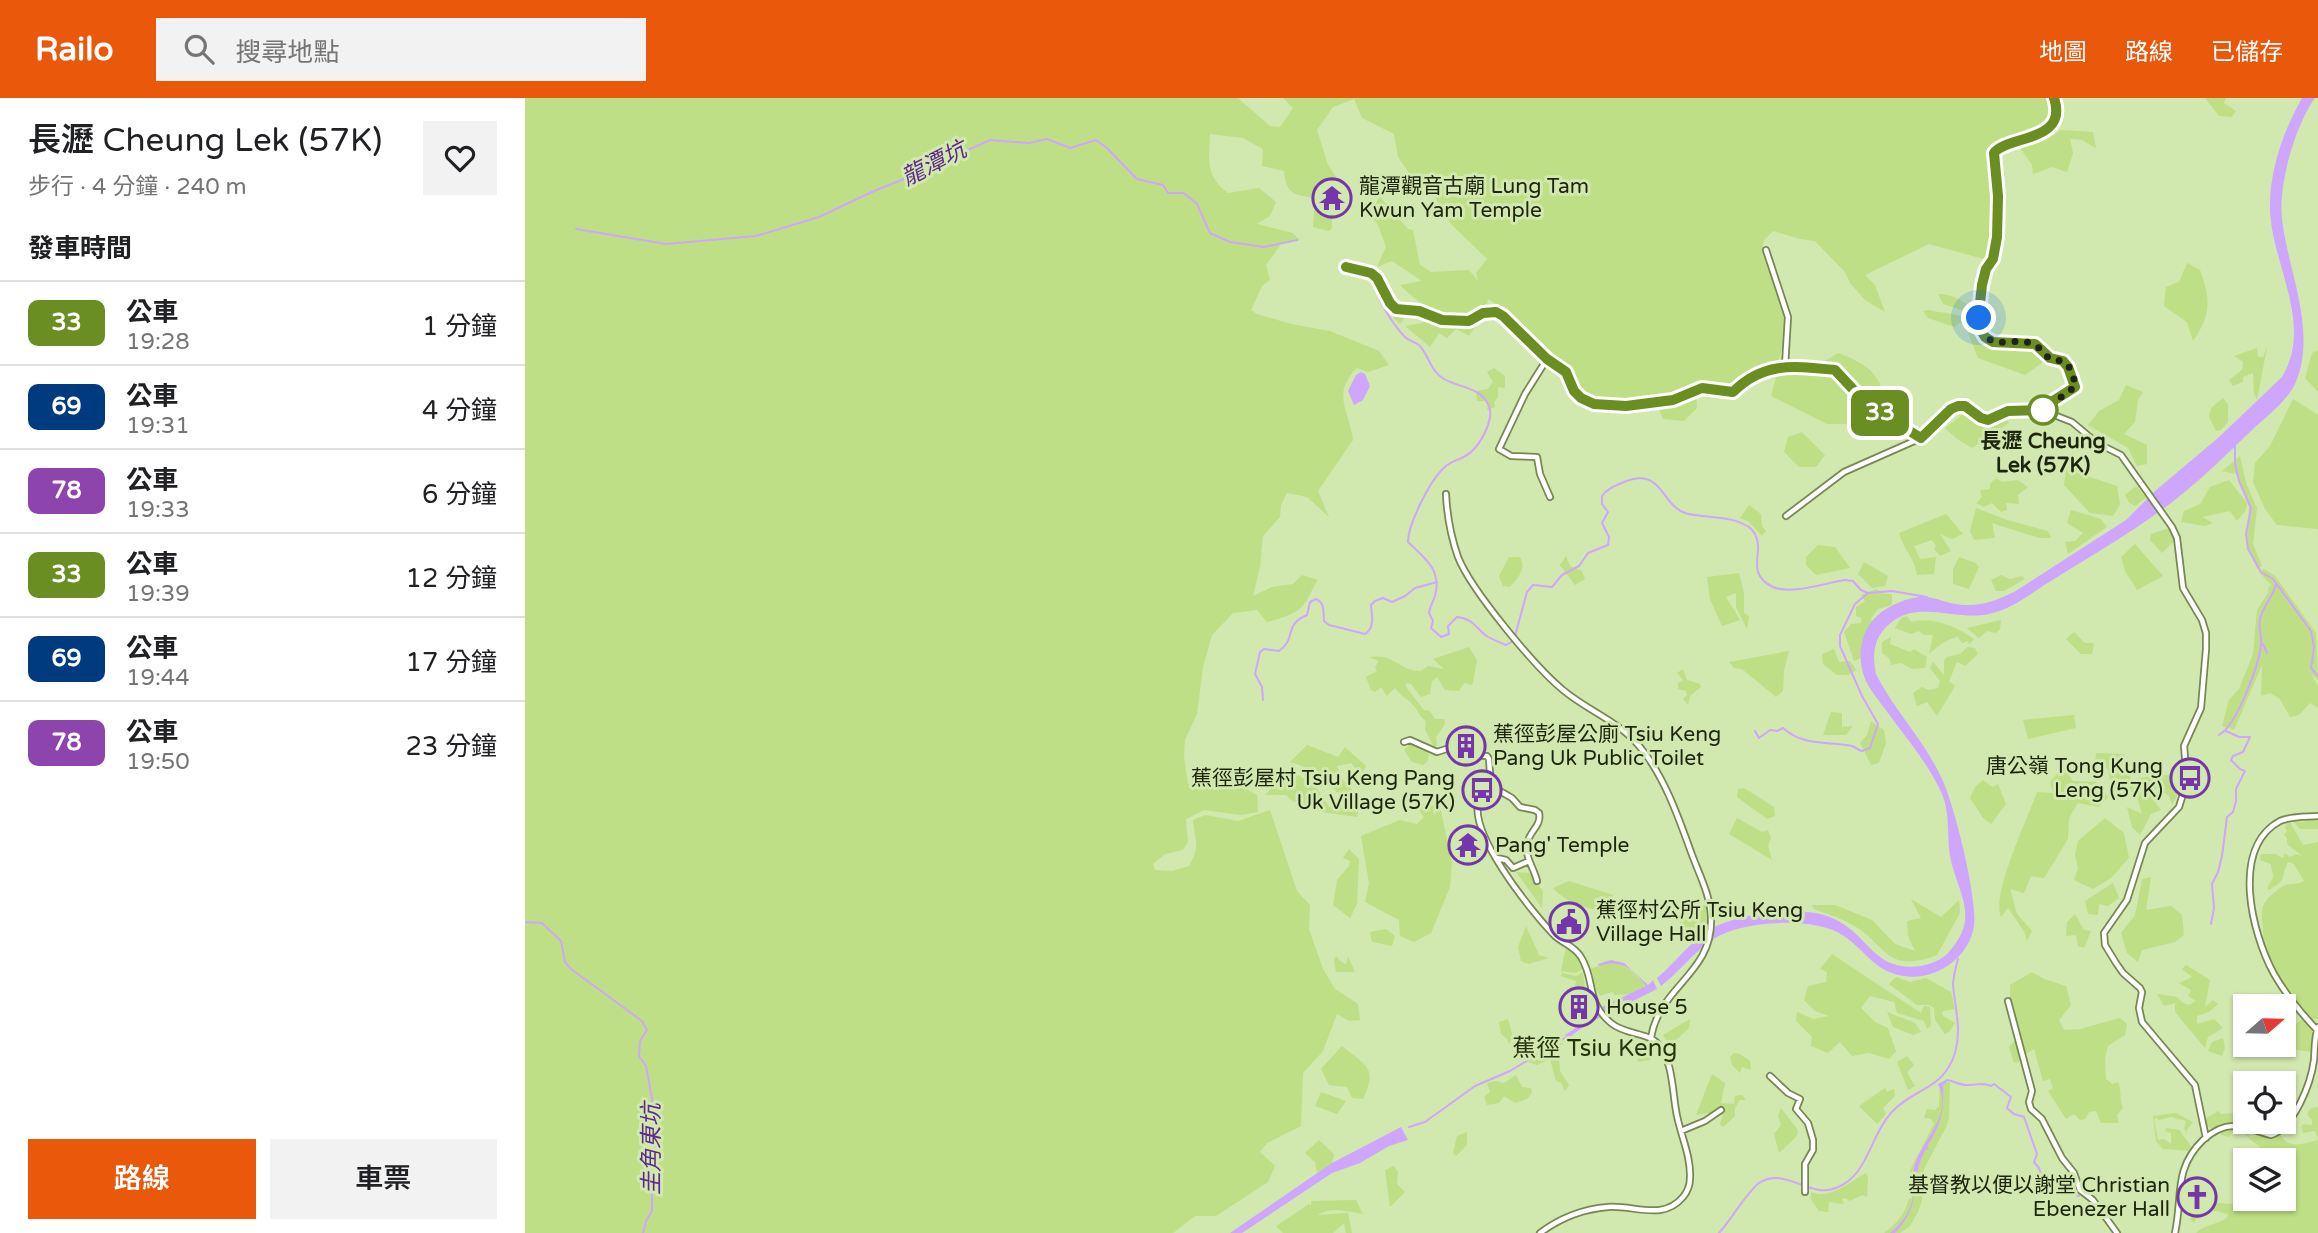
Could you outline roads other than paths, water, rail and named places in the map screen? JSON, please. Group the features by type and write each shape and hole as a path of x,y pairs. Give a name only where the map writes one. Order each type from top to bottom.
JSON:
{"street":[{"path":"2046,410 2053,401 2075,387 2068,367 2063,361 2050,358 2035,344 1993,342 1985,337 1981,330 1979,312 1984,277 1993,259 1997,237 1998,196 1994,153 2001,146 2015,144 2046,129 2055,115 2054,98"},
{"path":"1766,250 1788,317 1785,366"},
{"path":"1346,267 1371,273 1377,278 1396,309 1419,311 1442,320 1469,321 1483,313 1496,312 1517,327 1547,359 1566,372 1574,391 1581,398 1594,404 1626,406 1673,400 1702,388 1733,392 1753,375 1785,366 1835,370 1864,401 1921,438"},
{"path":"1547,359 1525,394 1499,449 1511,456 1537,457 1540,474 1550,497"},
{"path":"1786,516 1844,472 1921,438 1951,409 1965,406 1988,420 2008,411 2046,410 2072,422 2097,443 2121,455 2175,532 2183,588 2197,610 2206,633 2201,708 2185,746 2187,781 2179,807 2145,843 2127,900 2106,929 2104,941 2123,973 2142,992 2139,1013 2144,1026 2195,1084 2206,1138"},
{"path":"1446,494 1447,512 1458,558 1476,587 1512,634 1564,691 1620,726 1639,746 1652,764 1673,807 1703,886 1711,918 1708,947 1697,968 1670,994 1654,1025 1651,1038"},
{"path":"1404,742 1411,740 1437,752 1459,745 1467,755 1486,755 1489,759 1491,786 1478,806 1478,820 1484,836 1516,888 1553,934 1580,954 1597,1007 1605,1017 1623,1031 1651,1038 1665,1058 1689,1163 1690,1181 1684,1196 1673,1206 1660,1211 1621,1207 1593,1209 1563,1219 1540,1233"},
{"path":"1491,786 1512,798 1520,807 1539,813 1539,822 1527,844 1529,861 1538,881"},
{"path":"2175,1233 2183,1170 2194,1150 2206,1138 2230,1126 2271,1135 2282,1129 2299,1104 2309,1082 2317,1029 2290,999 2273,973 2257,936 2248,881 2260,838 2285,820 2318,816"},
{"path":"1497,858 1506,860 1513,868 1529,861"},
{"path":"2008,1001 2032,1091 2029,1102 2031,1109 2042,1119 2062,1157 2074,1173 2080,1190 2093,1200 2117,1233"},
{"path":"1770,1076 1788,1093 1800,1099 1797,1109 1808,1123 1813,1150 1805,1164 1805,1191"},
{"path":"1681,1131 1705,1121 1721,1110"}],"waterway":[{"name":"龍潭坑","path":"576,229 666,244 756,236 819,217 934,167 947,152 968,150 990,140 1029,143 1047,139 1070,148 1096,140 1137,179 1163,185 1168,193 1184,193 1197,204 1210,233 1230,242 1264,247 1297,240"},
{"path":"1372,282 1394,324 1407,338 1419,345 1439,376 1481,395 1490,411 1486,430 1476,446 1466,456 1446,466 1434,480 1416,513 1409,534 1408,542 1431,565 1436,579 1437,587 1429,613 1433,621 1431,628 1441,637 1449,634 1448,626 1457,617 1469,621 1485,635 1506,645 1513,641"},
{"path":"2235,445 2239,481 2251,508 2246,534 2248,549 2261,572 2273,579 2311,631 2314,647 2311,668 2318,676"},
{"path":"1515,636 1527,592 1533,585 1552,587 1562,575 1579,566 1588,553 1608,545 1609,537 1602,523 1608,512 1602,504 1602,496 1615,486 1637,478 1654,483 1677,509 1685,513 1733,520 1750,528 1757,541 1759,574 1771,586 1787,590 1845,580 1853,581 1868,593 1892,591 1927,597"},
{"path":"1263,700 1262,687 1255,674 1260,652 1264,649 1279,651 1285,646 1295,623 1307,615 1310,602 1316,599 1321,603 1324,621 1329,625 1365,634 1372,625 1371,605 1375,601 1383,598 1392,602 1415,588 1437,582"},
{"path":"2219,735 2233,720 2251,681 2261,646 2260,619 2276,584"},
{"path":"1755,731 1759,738 1770,730 1783,728 1808,741 1852,746 1862,751 1870,748 1878,724 1862,696 1840,646 1840,635 1855,604 1868,593"},
{"path":"2263,644 2267,653"},
{"path":"2211,924 2214,908 2212,884 2222,856 2227,817 2233,812 2236,789 2245,771 2231,760 2233,756 2243,752 2250,737 2239,737 2226,731"},
{"name":"圭角東坑","path":"525,922 542,923 561,941 565,962 571,969 642,1021 647,1030 640,1041 639,1056 646,1066 655,1115 648,1153 652,1180 652,1211 643,1233"},
{"path":"1719,1233 1754,1187 1769,1179 1778,1178 1826,1190 1847,1182 1862,1165 1891,1113 1943,1075 1950,1065 1957,1044 1958,1027 1953,985 1958,959"},
{"path":"1409,1127 1425,1122 1475,1086 1510,1071 1568,1036"},
{"path":"1943,1084 1947,1080 1963,1085 1994,1084 2011,1097 2007,1108 2024,1117 2037,1154 2034,1162 2039,1168 2043,1183 2053,1189 2079,1196"}],"place":[{"name":"龍潭觀音古廟 Lung Tam Kwun Yam Temple","path":"1332,198"},
{"name":"長瀝 Cheung Lek (57K)","path":"2043,410"},
{"name":"蕉徑彭屋公廁 Tsiu Keng Pang Uk Public Toilet","path":"1466,746"},
{"name":"唐公嶺 Tong Kung Leng (57K)","path":"2190,778"},
{"name":"蕉徑彭屋村 Tsiu Keng Pang Uk Village (57K)","path":"1482,790"},
{"name":"Pang' Temple","path":"1468,845"},
{"name":"蕉徑村公所 Tsiu Keng Village Hall","path":"1569,922"},
{"name":"House 5","path":"1579,1007"},
{"name":"基督教以便以謝堂 Christian Ebenezer Hall","path":"2197,1197"}],"district":[{"name":"蕉徑 Tsiu Keng","path":"1595,1048"}]}
